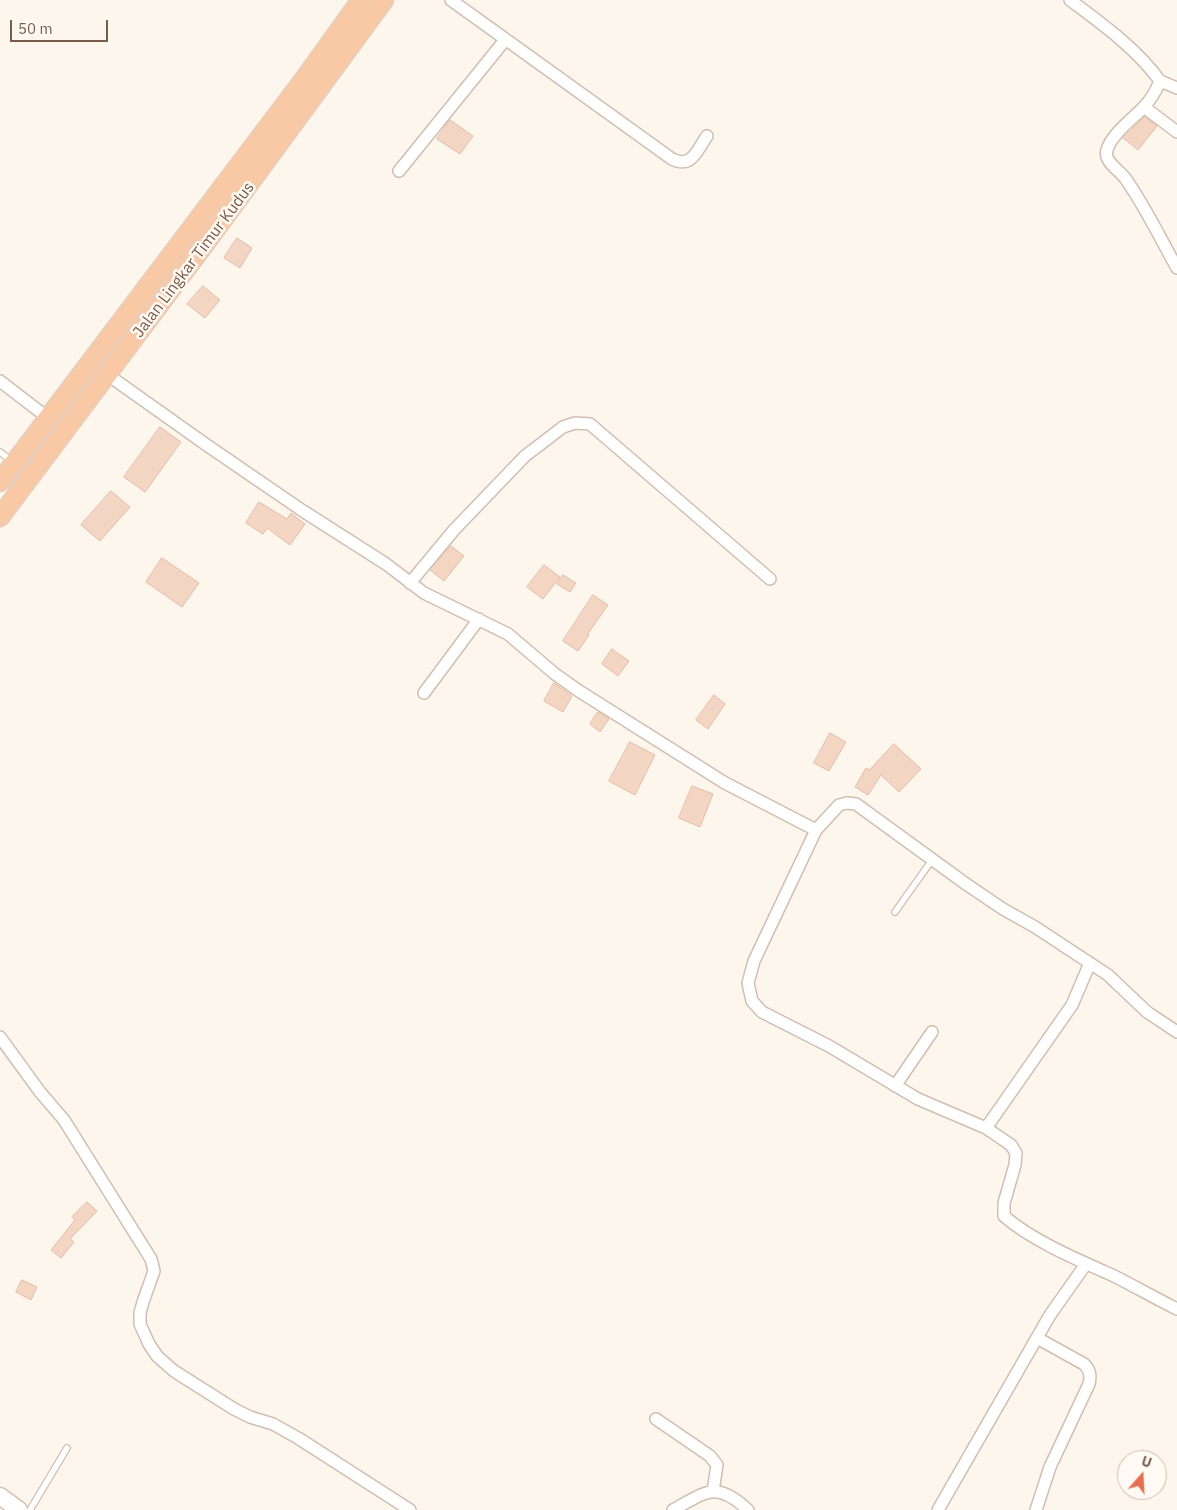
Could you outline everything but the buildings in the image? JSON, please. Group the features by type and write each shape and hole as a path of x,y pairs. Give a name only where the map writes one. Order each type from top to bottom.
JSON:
{"highway":[{"name":"Jalan Lingkar Timur Kudus","path":"0,482 7,458 48,418 305,78 361,0"},
{"name":"Jalan Lingkar Timur Kudus","path":"0,517 108,375 384,0"}],"main road":[{"path":"0,1496 19,1510"}],"street":[{"path":"450,0 679,163 691,160 707,136"},
{"path":"1070,0 1131,49 1150,66 1160,80 1177,88"},
{"path":"399,171 505,40"},
{"path":"1160,80 1156,91 1144,107 1106,150 1107,157 1133,191 1177,268"},
{"path":"1144,107 1177,132"},
{"path":"108,375 303,511 386,564 424,593 508,634 555,674 579,691 725,783 816,830"},
{"path":"0,382 48,418"},
{"path":"410,583 454,530 525,456 563,427 575,423 590,424 770,578"},
{"path":"424,693 479,619"},
{"path":"1177,1032 1148,1012 1108,975 1035,926 1003,909 856,804 847,803 839,805 816,830 754,961 748,983 752,1002 762,1012 829,1046 918,1099 986,1128 1011,1145 1016,1153 1015,1165 1004,1203 1004,1216 1015,1226 1177,1309"},
{"path":"986,1128 1068,1011 1090,963"},
{"path":"895,1086 932,1032"},
{"path":"0,1037 40,1092 64,1120 151,1259 154,1271 140,1313 140,1324 157,1356 174,1371 234,1409 250,1417 274,1424 410,1510"},
{"path":"938,1510 1036,1338 1086,1264"},
{"path":"1036,1338 1084,1364 1089,1368 1090,1376 1089,1384 1050,1467 1036,1510"},
{"path":"656,1419 710,1456 717,1465 713,1491"},
{"path":"673,1510 703,1494 713,1491 728,1494 748,1510"}],"lane":[{"path":"895,912 932,860"},
{"path":"30,1510 67,1448"}]}
